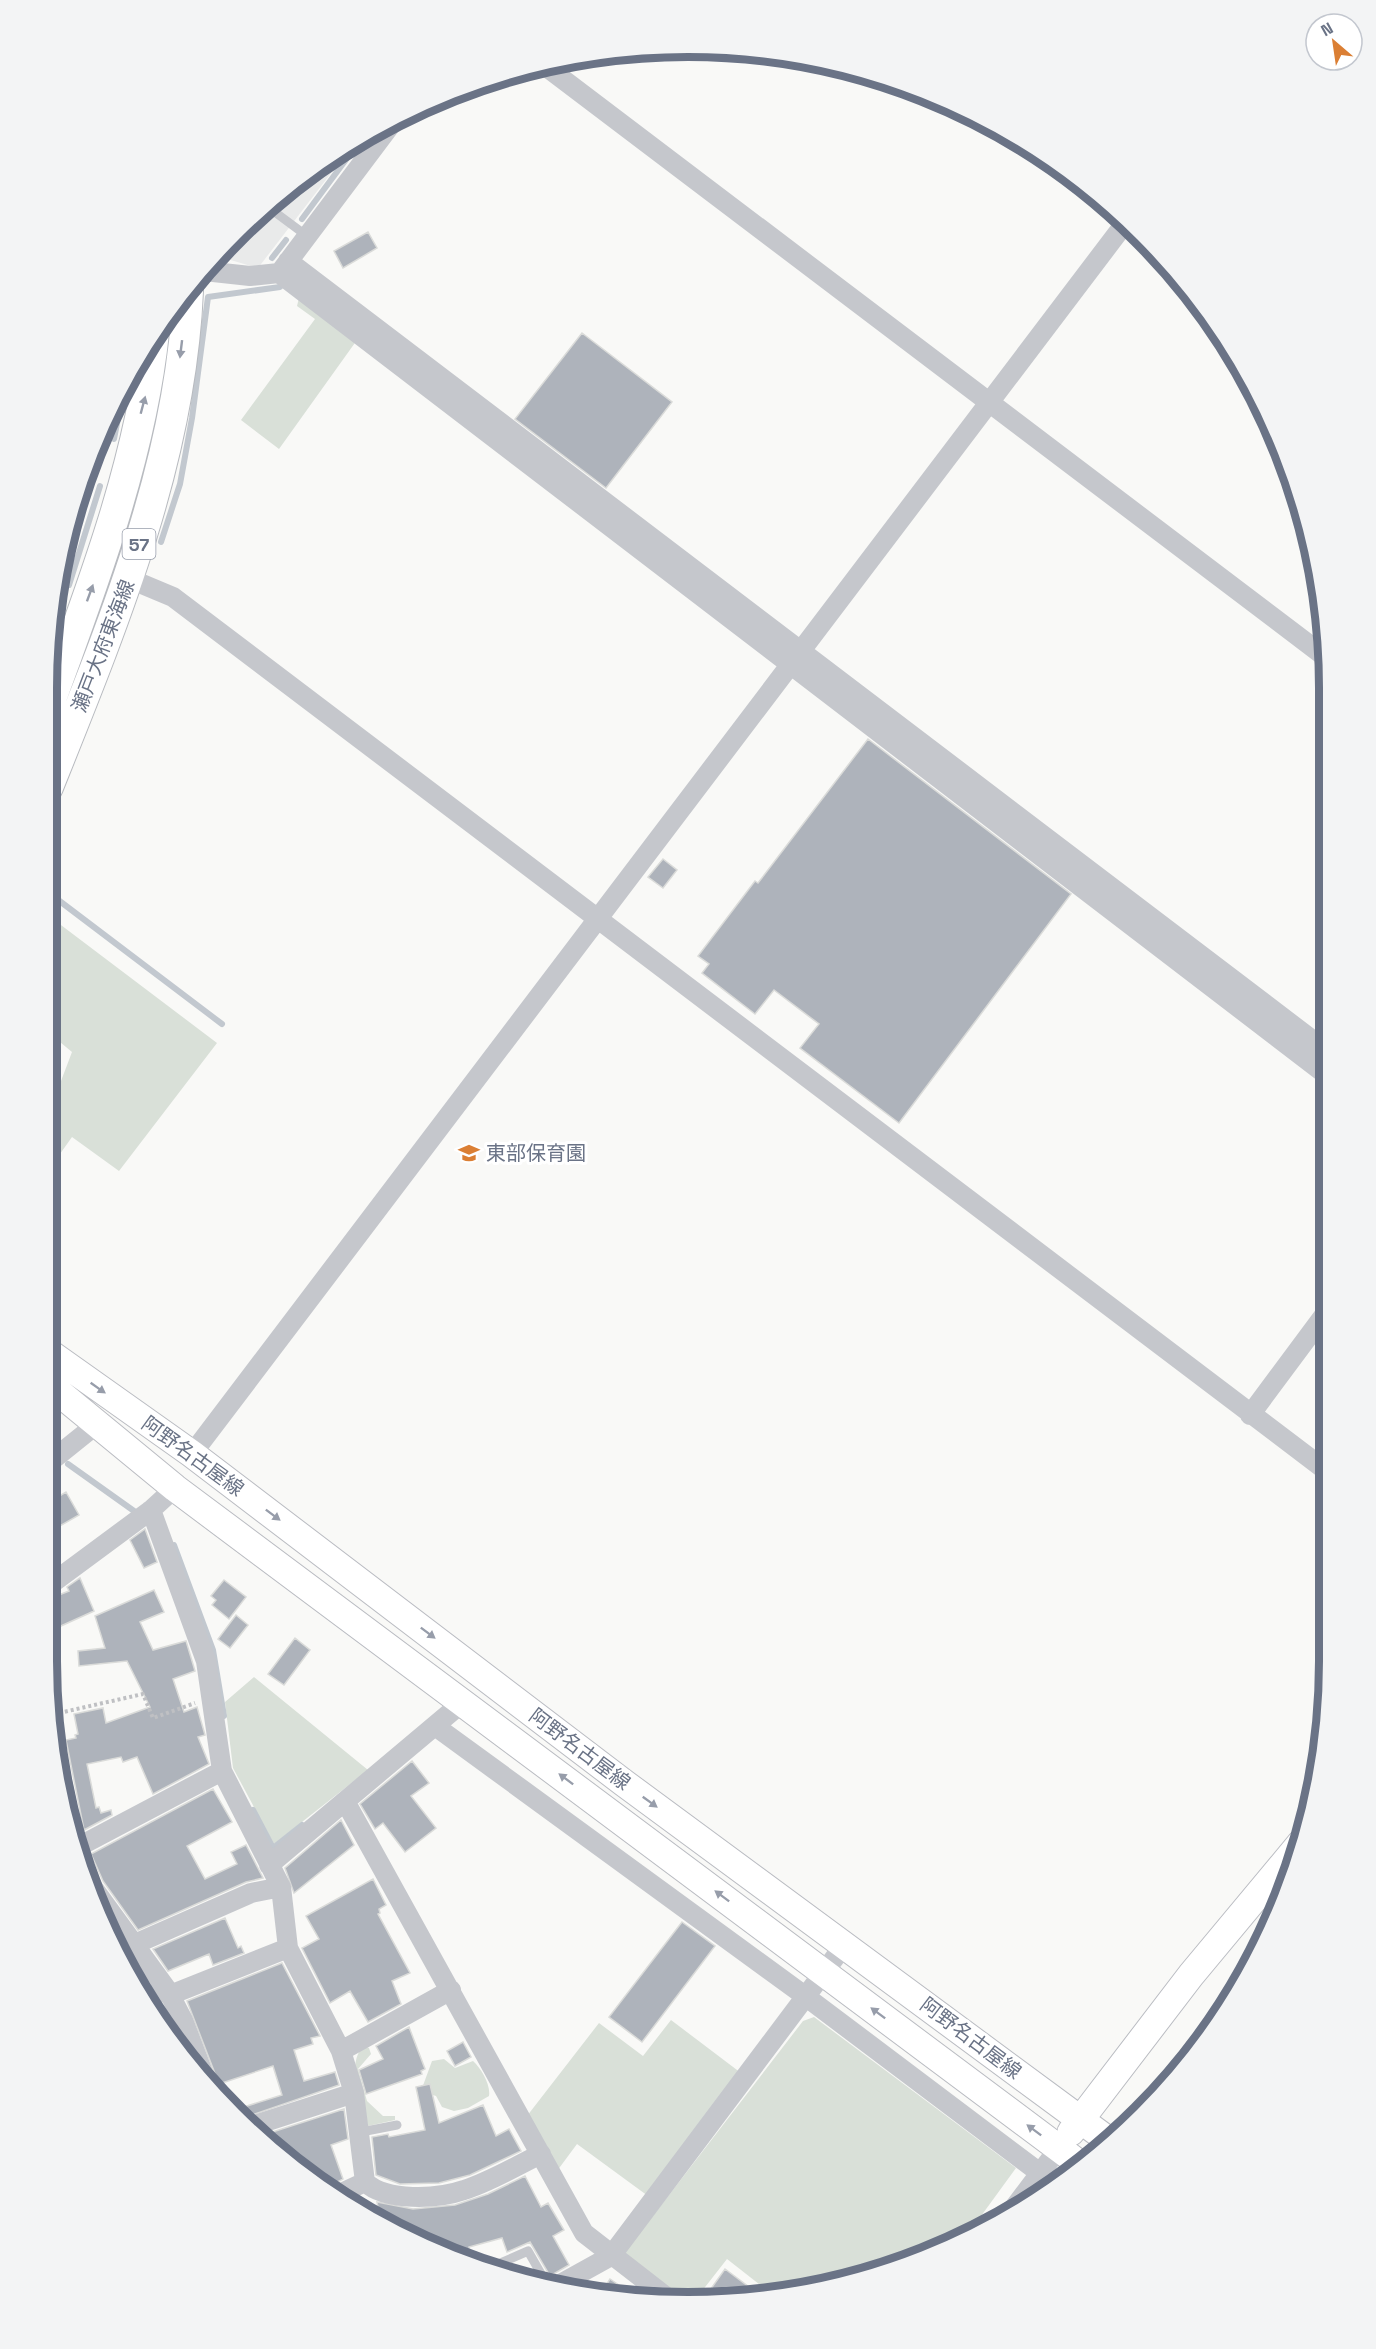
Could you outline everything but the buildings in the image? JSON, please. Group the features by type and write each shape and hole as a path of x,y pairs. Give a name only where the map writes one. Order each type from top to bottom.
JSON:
{"main road":[{"name":"瀬戸大府東海線","path":"57,764 130,579 158,477 176,388 186,305"},
{"name":"瀬戸大府東海線","path":"58,660 66,620 102,560 149,383 152,356"},
{"name":"阿野名古屋線","path":"57,1358 192,1454 624,1783 1103,2136"},
{"name":"阿野名古屋線","path":"57,1391 175,1488 1074,2160"},
{"path":"1059,2148 1191,1976 1287,1861"}],"street":[{"path":"554,72 1318,652"},
{"path":"214,272 250,276 284,267 381,137"},
{"path":"192,1454 1120,229"},
{"path":"284,267 794,657 1319,1069"},
{"path":"130,579 173,597 1319,1465"},
{"path":"794,657 1319,1045"},
{"path":"1250,1415 1319,1322"},
{"path":"57,1456 97,1424"},
{"path":"57,1580 151,1510 175,1488"},
{"path":"151,1510 206,1661 222,1771 281,1887 288,1948 341,2051 354,2093 361,2132 365,2182 374,2191 388,2196 438,2196 464,2191 541,2154"},
{"path":"269,1865 463,1702"},
{"path":"435,1726 805,1996 1040,2173"},
{"path":"85,1845 222,1771"},
{"path":"345,1801 584,2233 659,2291"},
{"path":"135,1944 251,1893 281,1887"},
{"path":"107,1906 169,1993 183,2020 194,2053"},
{"path":"567,2280 611,2256 845,1944"},
{"path":"153,1995 169,1993 288,1948"},
{"path":"341,2051 451,1990"},
{"path":"260,2124 354,2093"},
{"path":"1023,2196 1059,2148"},
{"path":"346,2191 365,2182"}],"lane":[{"path":"275,212 307,236"},
{"path":"361,2132 398,2125"},
{"path":"500,2263 528,2251 541,2274"}],"path":[{"path":"59,1713 143,1694 153,1718 192,1704 212,1702"}],"shaded area":[{"path":"340,161 258,268 226,259 272,214"},
{"path":"299,298 357,340 279,449 241,420 315,319 297,306"},
{"path":"57,922 217,1043 119,1171 72,1137 57,1158 57,1092 72,1052 57,1040"},
{"path":"254,1677 368,1770 274,1844 233,1768 225,1702"},
{"path":"814,2017 1016,2168 977,2222 891,2259 811,2280 764,2288 727,2259 702,2292 669,2292 622,2256 803,2021"},
{"path":"671,2020 741,2073 648,2196 577,2144 557,2171 527,2116 599,2023 643,2056"},
{"path":"363,2046 369,2048 371,2054 358,2069 367,2101 383,2116 395,2116 395,2120 368,2126 355,2074 355,2064"},
{"path":"444,2059 455,2068 473,2061 485,2077 489,2096 468,2108 454,2111 442,2107 436,2096 421,2091 432,2061"}],"waterway":[{"path":"302,219 348,156"},
{"path":"272,258 286,240"},
{"path":"161,542 180,484 192,418 208,297 280,287"},
{"path":"114,439 118,418"},
{"path":"69,585 100,486"},
{"path":"57,899 222,1024"},
{"path":"68,1464 134,1511"},
{"path":"174,1545 213,1650 224,1716"},
{"path":"253,1810 273,1848 302,1825"}],"place":[{"name":"東部保育園","path":"469,1153"}]}
